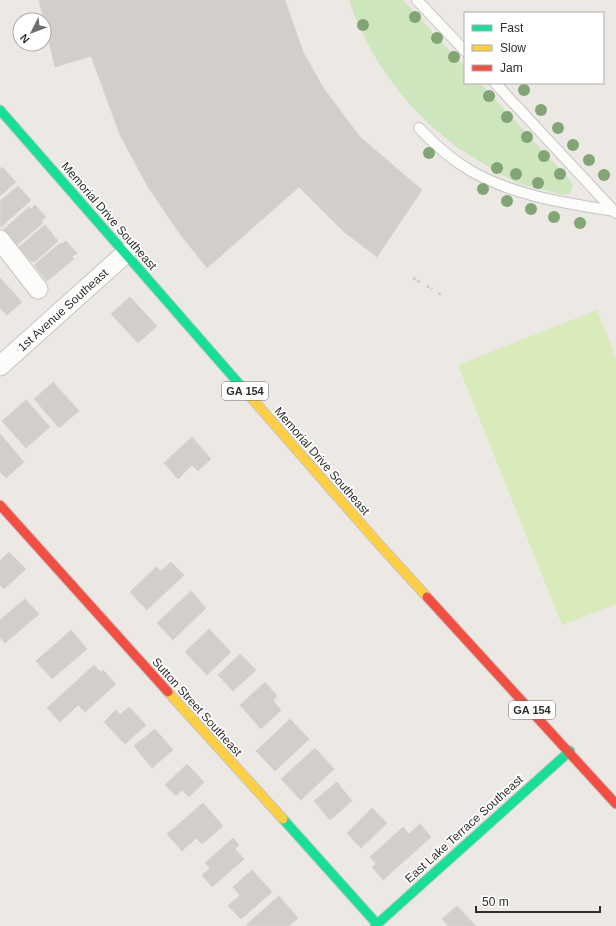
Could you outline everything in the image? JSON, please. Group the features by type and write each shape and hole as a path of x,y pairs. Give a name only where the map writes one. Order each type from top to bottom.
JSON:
{"main road":[{"name":"Memorial Drive Southeast","path":"0,110 377,541 464,638 570,751 616,804"},
{"name":"Sutton Street Southeast","path":"0,505 376,925"},
{"name":"East Lake Terrace Southeast","path":"376,925 544,772 570,751"}],"street":[{"path":"3,251 38,289"},
{"name":"1st Avenue Southeast","path":"0,366 126,253"}],"lane":[{"path":"417,0 464,50"},
{"path":"496,84 615,212"},
{"path":"419,128 449,155 471,170 495,182 522,192 555,201 615,212"}],"path":[{"path":"413,278 420,283"},
{"path":"427,286 432,290"},
{"path":"438,293 442,295"}],"green space":[{"path":"349,0 403,0 464,66 464,84 481,84 568,178 573,185 569,194 563,195 511,180 453,144 419,114 390,80 357,21"},
{"path":"597,310 616,359 616,604 562,625 458,365"}],"building":[{"path":"39,0 285,0 303,52 324,89 360,137 422,190 377,257 343,231 299,187 207,268 180,234 148,187 120,135 91,56 55,67 51,52 52,12 42,12"},
{"path":"2,167 16,182 0,196 0,169"},
{"path":"18,186 31,200 1,227 0,201"},
{"path":"35,205 46,217 41,221 43,223 17,245 4,229 29,207 31,209"},
{"path":"45,225 58,241 36,261 32,262 19,247"},
{"path":"66,241 77,253 72,257 74,259 47,281 34,265 60,243 61,244"},
{"path":"0,278 22,302 7,315 0,308"},
{"path":"130,297 157,326 138,343 111,314"},
{"path":"53,382 79,411 59,428 34,399"},
{"path":"26,400 50,427 26,448 2,421"},
{"path":"0,434 24,462 6,478 0,472"},
{"path":"192,437 211,459 198,471 192,465 178,479 164,463"},
{"path":"9,552 26,569 4,589 0,585 0,561"},
{"path":"171,562 184,575 147,610 130,592 156,567 161,571"},
{"path":"191,591 206,608 173,640 157,623"},
{"path":"25,599 39,614 5,643 0,637 0,620"},
{"path":"209,629 231,652 207,675 185,652"},
{"path":"71,630 87,649 52,679 36,661"},
{"path":"240,654 256,670 233,691 218,675"},
{"path":"94,665 101,672 103,670 116,684 85,712 78,705 60,722 47,708"},
{"path":"265,682 277,696 273,701 281,710 261,729 240,705"},
{"path":"129,707 146,725 125,744 104,722 116,710 120,715"},
{"path":"290,719 309,739 275,771 256,751"},
{"path":"155,729 173,750 152,768 134,746"},
{"path":"315,748 334,769 301,800 281,779"},
{"path":"187,764 204,782 189,797 182,790 176,796 165,785"},
{"path":"337,782 352,801 330,820 314,801"},
{"path":"203,803 223,826 202,844 196,838 182,851 167,834"},
{"path":"372,808 387,823 361,848 347,833"},
{"path":"420,824 431,837 383,880 372,867 376,864 370,857 403,827 409,834"},
{"path":"233,838 239,845 235,849 244,859 212,887 202,875 210,868 205,863"},
{"path":"252,870 272,892 241,919 228,906 240,895 233,887"},
{"path":"279,896 298,918 289,926 246,925"},
{"path":"457,906 476,926 448,926 442,919"}],"traffic: fast":[{"path":"0,110 241,386"},
{"path":"375,926 570,751"},
{"path":"283,819 377,924"}],"traffic: slow":[{"path":"241,386 427,597"},
{"path":"168,692 283,819"}],"traffic: jam":[{"path":"0,505 168,692"},
{"path":"427,597 616,804"}]}
